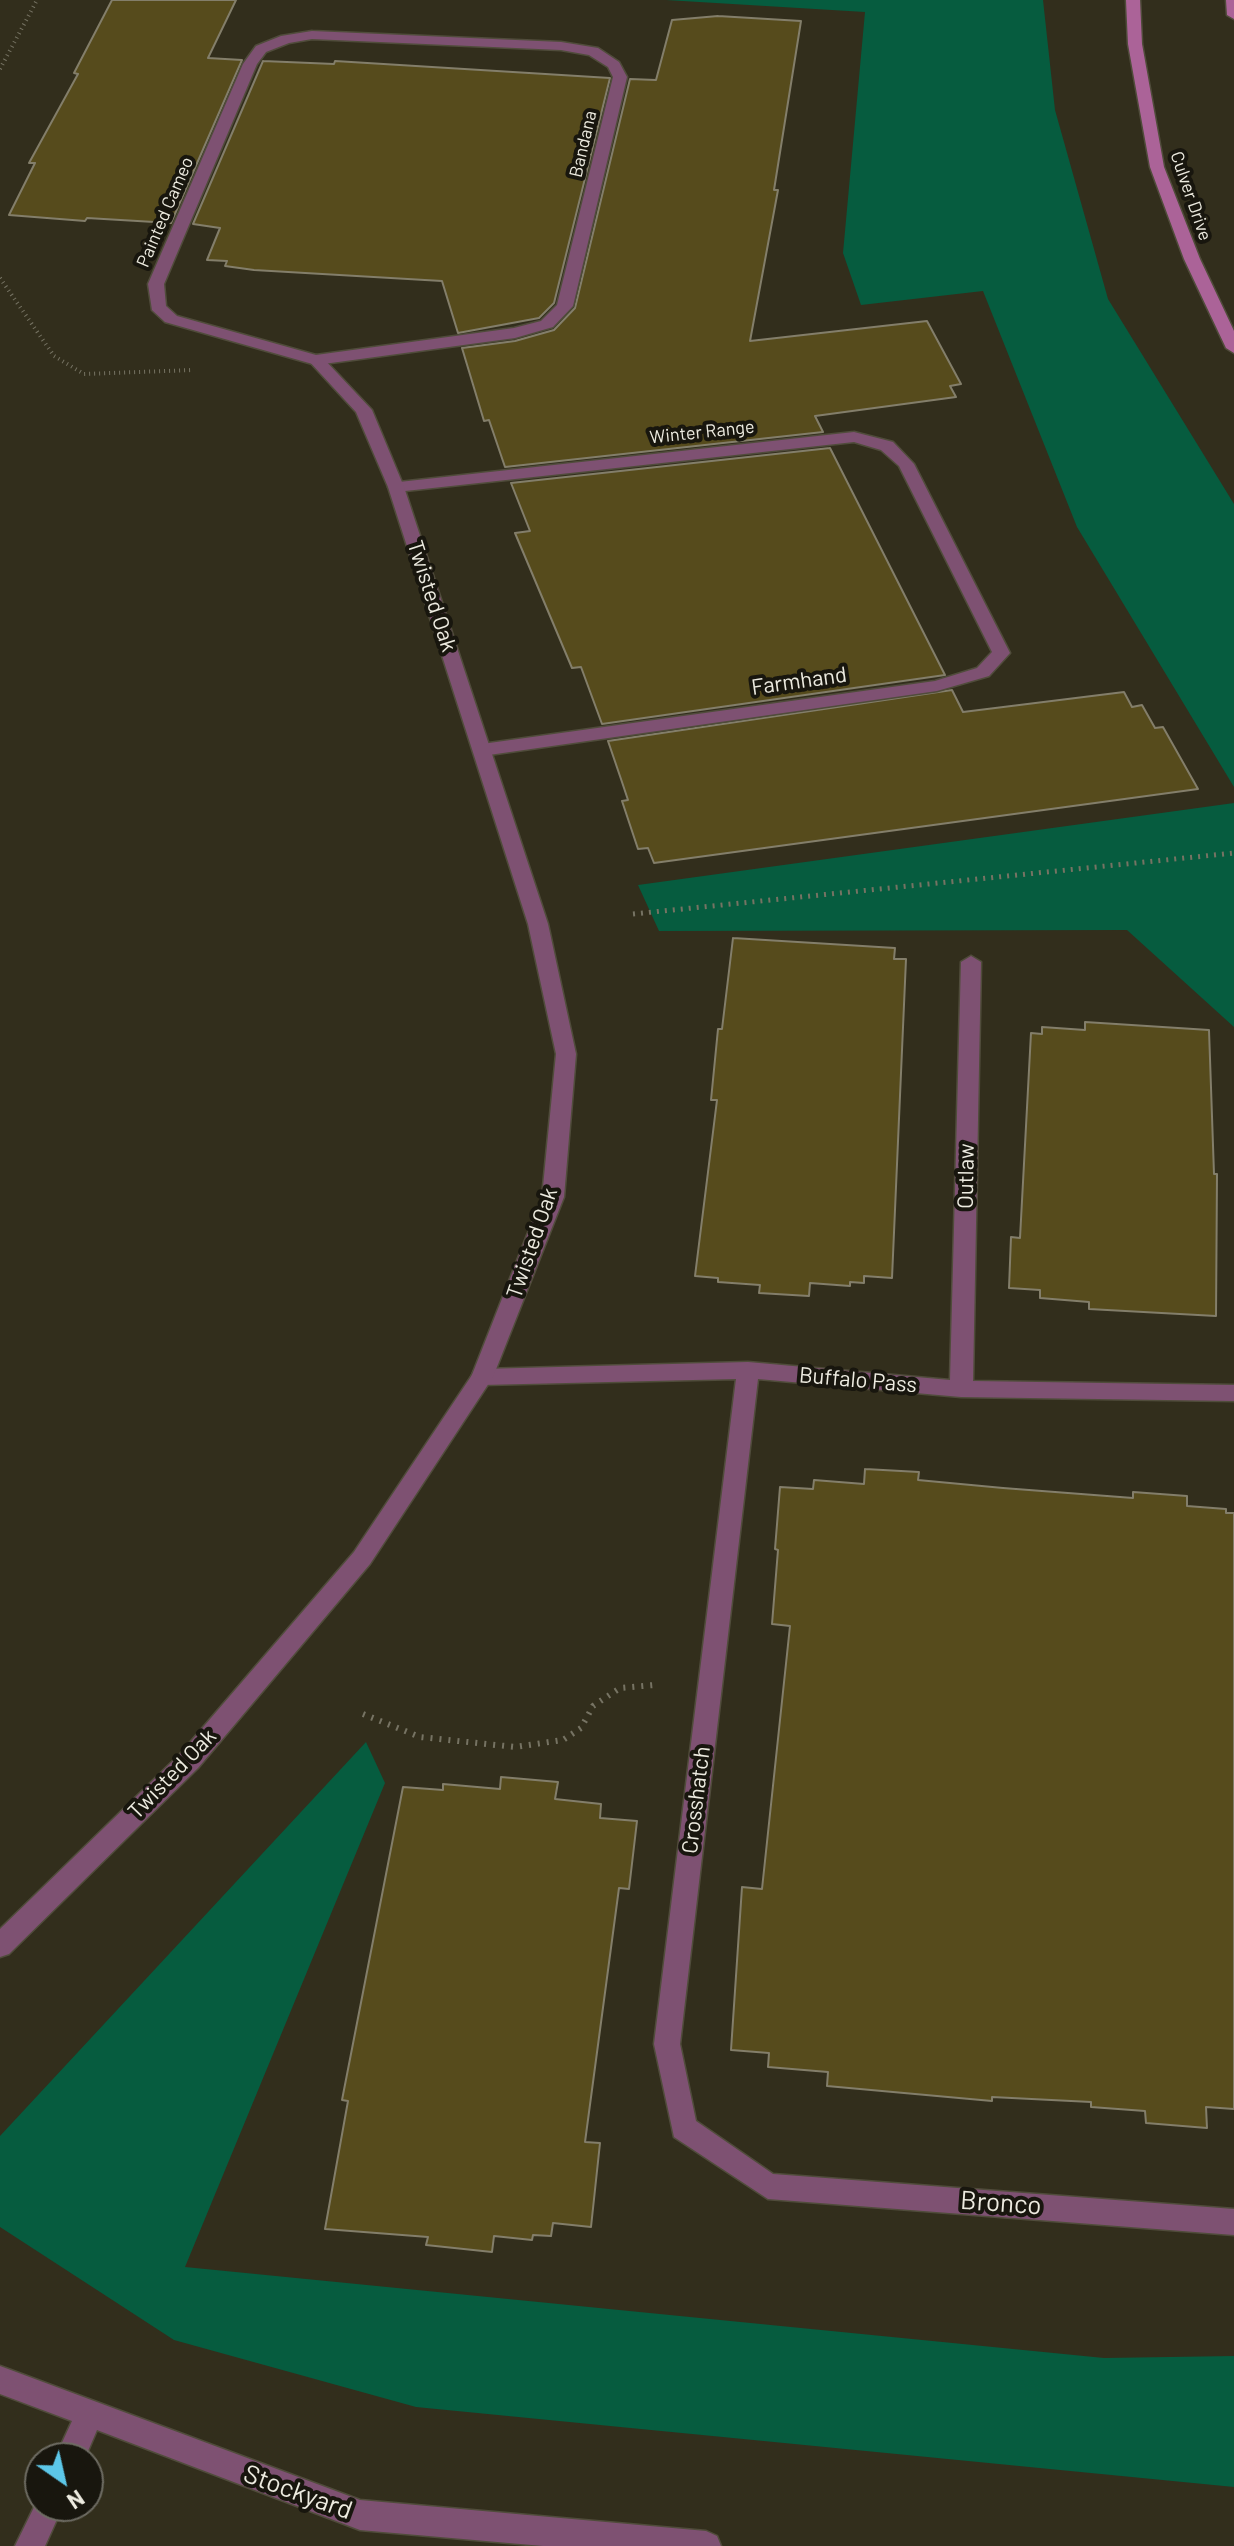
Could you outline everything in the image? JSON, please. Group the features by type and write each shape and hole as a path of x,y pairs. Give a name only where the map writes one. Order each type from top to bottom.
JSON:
{"main road":[{"name":"Culver Drive","path":"1133,0 1135,44 1157,167 1192,259 1234,348"},
{"path":"1233,0 1234,15"}],"street":[{"name":"Bandana","path":"286,39 312,35 561,46 593,51 614,65 620,77 565,306 547,324 515,333 316,360"},
{"name":"Painted Cameo","path":"286,39 261,49 250,64 156,284 158,307 171,319 316,360"},
{"name":"Twisted Oak","path":"0,1946 189,1761 362,1558 482,1377 553,1197 566,1054 538,924 396,487 364,410 316,360"},
{"name":"Winter Range","path":"396,487 854,437 887,446 906,464 952,552"},
{"name":"Farmhand","path":"482,750 937,686 983,672 1001,653 952,552"},
{"name":"Outlaw","path":"961,1389 971,962"},
{"name":"Buffalo Pass","path":"482,1377 748,1370 961,1389 1234,1393"},
{"name":"Crosshatch","path":"748,1370 667,2044 684,2128 768,2186"},
{"name":"Bronco","path":"768,2186 1234,2222"},
{"name":"Stockyard","path":"0,2380 360,2515 706,2546"},
{"path":"77,2442 89,2415"},
{"path":"30,2546 41,2522"}],"path":[{"path":"0,69 37,0"},
{"path":"0,278 54,356 84,374 195,370"},
{"path":"633,914 1234,853"},
{"path":"363,1714 420,1737 515,1747 563,1740 581,1728 593,1706 620,1688 654,1685"}],"green space":[{"path":"666,0 1043,0 1055,110 1108,299 1234,504 1234,787 1077,527 983,291 861,305 843,253 865,12"},
{"path":"1234,803 1234,1027 1127,930 659,931 638,885"},
{"path":"366,1742 385,1783 185,2267 1104,2358 1234,2356 1234,2487 416,2407 174,2340 0,2227 0,2136"}],"building":[{"path":"112,0 236,0 208,58 242,60 171,223 9,215 35,163 29,163 78,74 74,73"},
{"path":"718,16 801,21 774,190 778,190 750,341 927,321 961,384 950,386 956,397 815,416 823,432 505,467 489,420 484,421 462,348 515,341 554,330 575,308 630,79 656,80 672,20"},
{"path":"263,61 334,64 335,61 610,78 554,303 539,318 458,333 442,281 254,270 225,266 227,261 207,260 220,228 193,224"},
{"path":"830,448 945,675 602,724 581,667 572,668 515,533 530,531 511,483"},
{"path":"952,690 963,712 1124,692 1132,707 1142,705 1155,728 1163,727 1198,789 654,863 648,848 638,849 622,801 628,800 608,741"},
{"path":"733,938 895,948 894,959 906,959 892,1278 864,1276 864,1283 850,1282 850,1286 810,1283 809,1296 759,1293 760,1285 718,1282 718,1278 695,1276 717,1100 711,1100 718,1029 722,1029"},
{"path":"1085,1022 1209,1030 1214,1174 1217,1174 1216,1316 1089,1309 1089,1302 1040,1298 1040,1290 1009,1288 1011,1237 1020,1238 1031,1033 1042,1034 1042,1027 1085,1030"},
{"path":"865,1469 919,1472 918,1480 1003,1488 1133,1498 1133,1492 1187,1496 1187,1506 1226,1509 1226,1513 1234,1513 1234,2109 1206,2107 1207,2128 1146,2123 1145,2111 1091,2107 1091,2102 992,2097 992,2101 827,2086 828,2072 768,2067 769,2053 731,2050 742,1887 762,1889 790,1626 772,1624 780,1487 813,1489 814,1480 864,1484"},
{"path":"501,1777 558,1782 555,1799 601,1804 600,1818 637,1821 629,1889 619,1888 585,2142 600,2143 591,2227 553,2223 551,2236 533,2235 532,2240 494,2236 492,2252 426,2245 428,2237 325,2229 348,2101 342,2100 403,1787 443,1790 443,1784 500,1789"}]}
